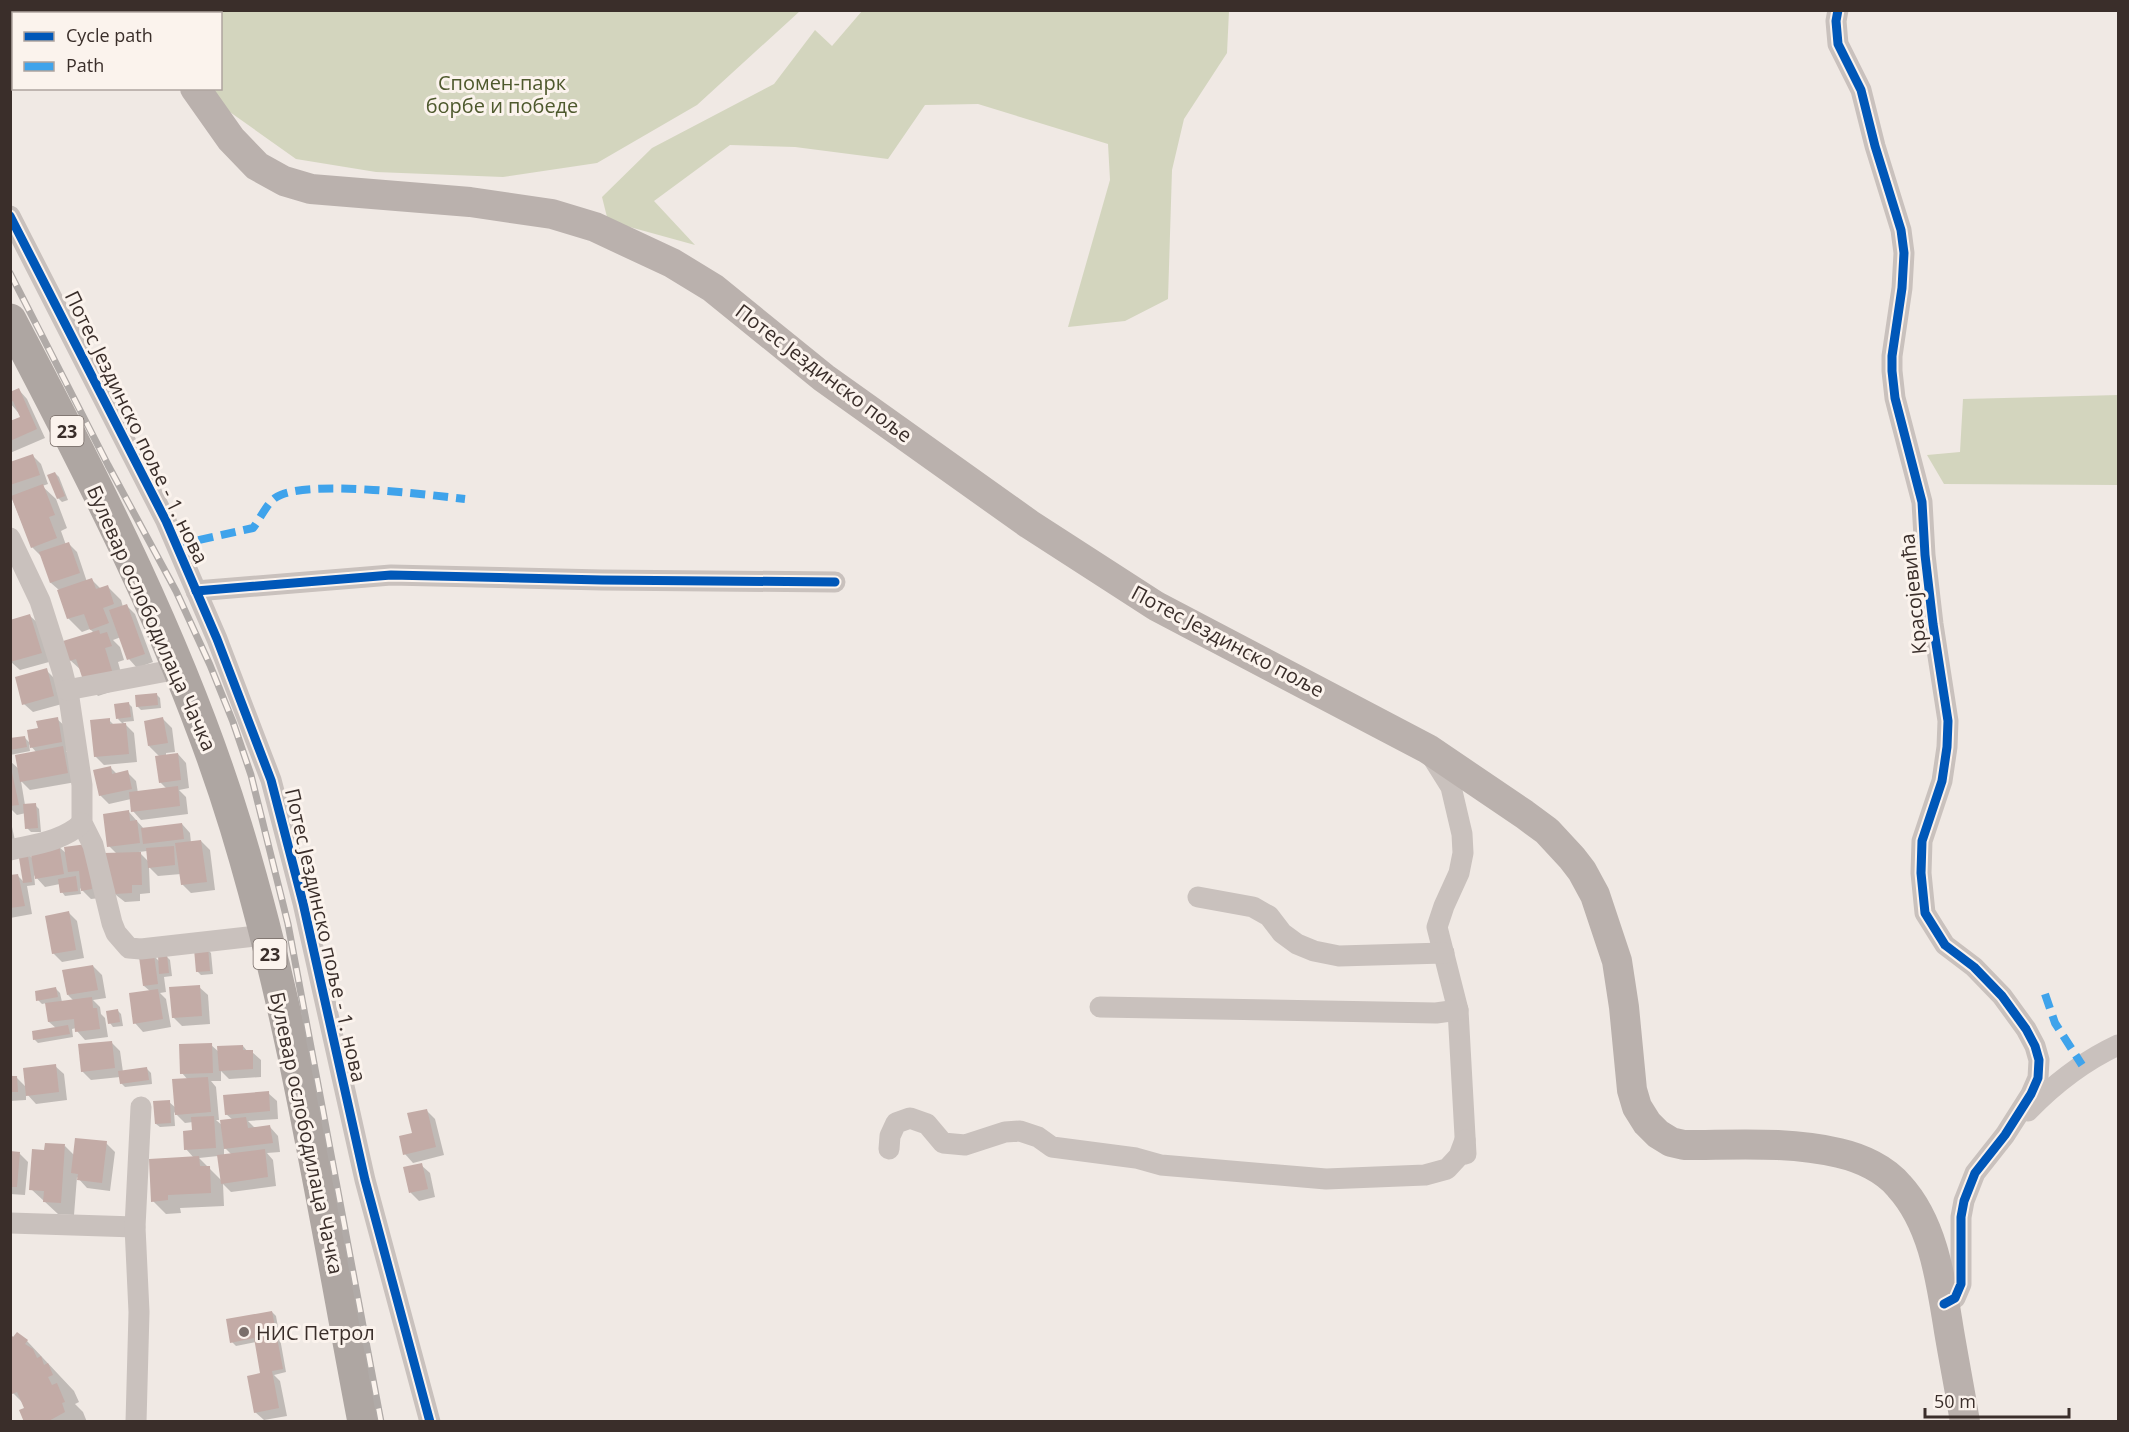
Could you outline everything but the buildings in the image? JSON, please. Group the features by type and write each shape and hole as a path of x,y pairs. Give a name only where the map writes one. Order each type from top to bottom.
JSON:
{"main road":[{"name":"Потес Јездинско поље","path":"196,90 237,146 257,166 284,181 311,189 470,201 552,214 594,227 672,263 713,288 824,378 1029,524 1156,606 1428,749 1547,831 1582,871 1595,895 1617,961 1632,1090 1637,1107 1647,1123 1671,1142 1684,1145 1795,1146 1841,1154 1872,1165 1898,1184 1916,1210 1933,1253 1965,1422"},
{"name":"Булевар ослободилаца Чачка","path":"10,320 123,543 178,669 216,766 235,825 265,934 298,1081 364,1422"}],"street":[{"name":"Красојевића","path":"1838,10 1836,21 1838,44 1862,90 1875,146 1901,230 1904,253 1892,371 1895,398 1922,502 1933,624 1948,721 1942,780 1922,841 1921,873 1925,913 1945,945 1974,967 2002,996 2026,1029 2035,1046 2039,1060 2038,1078 2031,1094 2005,1135"},
{"name":"Потес Јездинско поље - 1. нова","path":"10,216 166,521 217,639 270,780 303,903 365,1180 430,1422"},
{"path":"10,538 42,609 67,690 82,785 82,823 93,845 116,933 129,948 141,949 265,934"},
{"path":"196,591 391,575 835,582"},
{"path":"67,690 178,669"},
{"path":"889,1149 890,1136 896,1123 910,1118 927,1124 943,1143 965,1145 1005,1132 1020,1131 1038,1137 1052,1147 1136,1158 1161,1165 1326,1179 1425,1175 1447,1169 1466,1150 1458,1010 1437,927 1459,873 1463,853 1462,834 1451,787 1428,749"},
{"path":"10,850 67,835 82,823"},
{"path":"1198,897 1253,907 1269,916 1282,933 1297,944 1314,951 1339,956 1444,953"},
{"path":"1100,1007 1436,1013 1458,1010"},
{"path":"1944,1304 1955,1298 1961,1284 1961,1217 1964,1201 1975,1173 2005,1135 2048,1090 2082,1065 2118,1045"},
{"path":"136,1422 139,1312 135,1227 141,1107"},
{"path":"10,1223 135,1227"}],"green space":[{"name":"Спомен-парк борбе и победе","path":"800,11 697,105 597,163 503,177 376,172 296,159 227,110 213,90 222,90 222,12 164,12"},
{"path":"862,11 1229,11 1227,53 1184,119 1172,170 1168,299 1125,321 1068,327 1110,180 1108,144 978,104 925,105 888,159 795,147 730,145 654,201 695,245 608,221 602,197 652,148 774,84 815,30 832,46"},
{"path":"2118,395 2118,485 1944,484 1927,455 1960,452 1963,399"}],"railway":[{"path":"10,273 108,465 176,591 210,665 251,775 288,924 381,1422"}],"marked path":[{"path":"176,545 253,528 275,498 290,492 338,488 465,499"},
{"path":"2045,994 2055,1023 2082,1065"}],"cycle path":[{"path":"1838,10 1836,21 1838,44 1861,90 1875,146 1901,230 1904,253 1892,371 1895,398 1922,502 1933,624 1948,721 1942,781 1922,841 1921,873 1925,913 1945,945 1974,967 2002,996 2026,1029 2039,1060 2038,1078 2031,1094 2005,1135 1975,1173 1964,1201 1961,1217 1961,1284 1955,1298 1944,1304"},
{"path":"10,216 166,521 217,639 271,780 303,903 365,1180 430,1422"},
{"path":"196,591 391,575 835,582"}],"place":[{"name":"НИС Петрол","path":"244,1332"}]}
